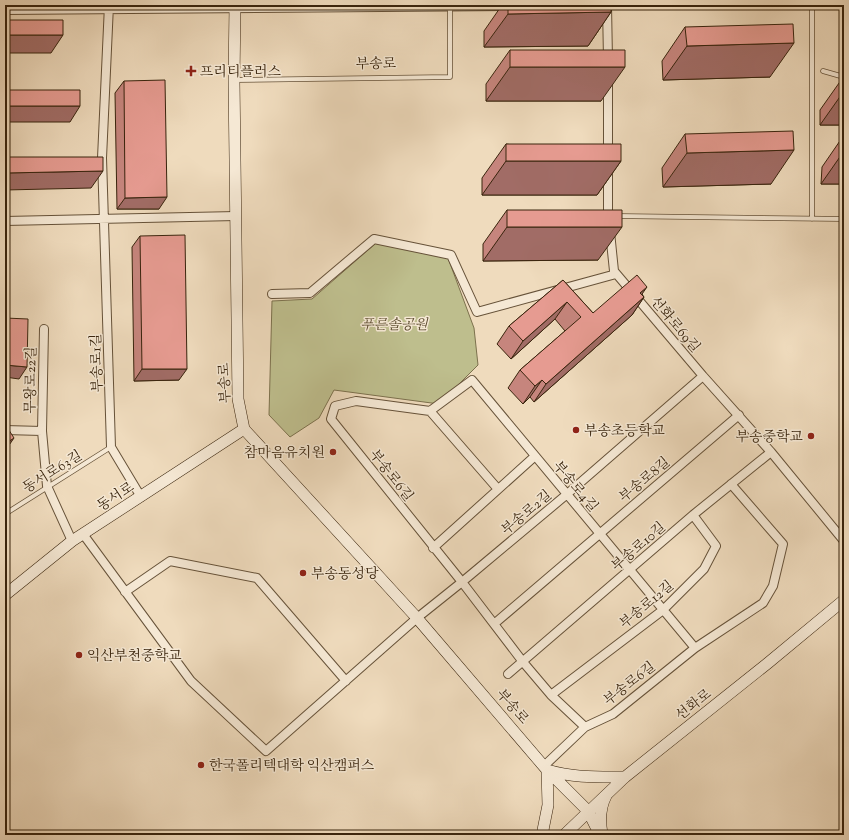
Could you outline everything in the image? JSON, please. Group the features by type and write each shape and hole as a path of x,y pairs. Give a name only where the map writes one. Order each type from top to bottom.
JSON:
{"street":[{"name":"선화로69길","path":"608,5 608,216 614,271 703,376 771,452 844,541"},
{"path":"5,10 30,7 109,6 521,6"},
{"name":"부송로1길","path":"109,6 102,158 111,447 141,497"},
{"name":"부송로","path":"235,6 234,80 238,399 244,428 417,618 546,768 588,811 601,835"},
{"path":"5,221 236,216"},
{"path":"272,294 310,293 374,239 452,255 476,312 616,274"},
{"name":"무왕로22길","path":"44,328 42,431 47,486 72,541"},
{"name":"부송로2길","path":"417,618 566,495 703,376"},
{"name":"부송로4길","path":"430,410 472,380 534,457 600,533 694,648"},
{"name":"부송로6길","path":"430,410 356,401 335,406 331,419 433,548 462,582 523,662 551,695 585,727 613,714 694,648 763,603 773,586 783,544 731,484"},
{"path":"430,410 497,488"},
{"name":"부송로8길","path":"494,624 739,415"},
{"name":"동서로","path":"5,595 72,541 244,428"},
{"name":"무왕로22길","path":"5,430 42,431"},
{"name":"부송로10길","path":"508,674 693,515 771,452"},
{"path":"433,548 497,488 534,457"},
{"name":"부송로12길","path":"551,695 663,610 704,569 716,546 693,515"},
{"path":"83,534 191,681 266,750 417,618"},
{"path":"125,592 170,561 257,578 346,681"},
{"name":"선화로","path":"564,835 625,777 762,668 844,600"},
{"path":"545,835 543,830 548,805 546,768 585,727"},
{"path":"546,768 581,777 625,777"},
{"path":"601,835 601,819 605,797 625,777"}],"lane":[{"path":"812,5 812,219"},
{"name":"부송로","path":"234,80 450,77 450,7"},
{"path":"823,70 844,77"},
{"path":"608,216 844,219"},
{"name":"동서로63길","path":"5,514 47,486 111,447"}],"green space":[{"name":"푸른솔공원","path":"376,243 448,258 474,328 478,365 439,404 334,390 319,418 290,437 269,415 272,301 312,299"}],"building":[{"path":"508,5 611,5 611,12 508,14"},
{"path":"5,20 63,20 63,35 5,35"},
{"path":"793,24 794,43 687,46 685,27"},
{"path":"510,50 625,50 625,67 510,67"},
{"path":"165,80 167,197 125,198 124,81"},
{"path":"5,90 80,90 80,106 5,106"},
{"path":"793,131 794,150 687,153 685,134"},
{"path":"506,144 621,144 621,161 506,161"},
{"path":"5,157 103,157 103,171 5,173"},
{"path":"507,210 622,210 622,227 507,227"},
{"path":"185,235 187,369 142,369 140,236"},
{"path":"637,275 647,287 640,293 644,297 546,384 542,380 535,386 520,370 581,317 567,302 523,341 509,326 563,280 593,313"},
{"path":"5,318 28,319 27,367 5,365"},
{"path":"5,424 14,438 5,444"}],"place":[{"name":"프리티플러스","path":"191,71"},
{"name":"부송초등학교","path":"576,430"},
{"name":"부송중학교","path":"811,436"},
{"name":"참마음유치원","path":"333,452"},
{"name":"부송동성당","path":"303,573"},
{"name":"익산부천중학교","path":"79,655"},
{"name":"한국폴리텍대학 익산캠퍼스","path":"201,765"}]}
